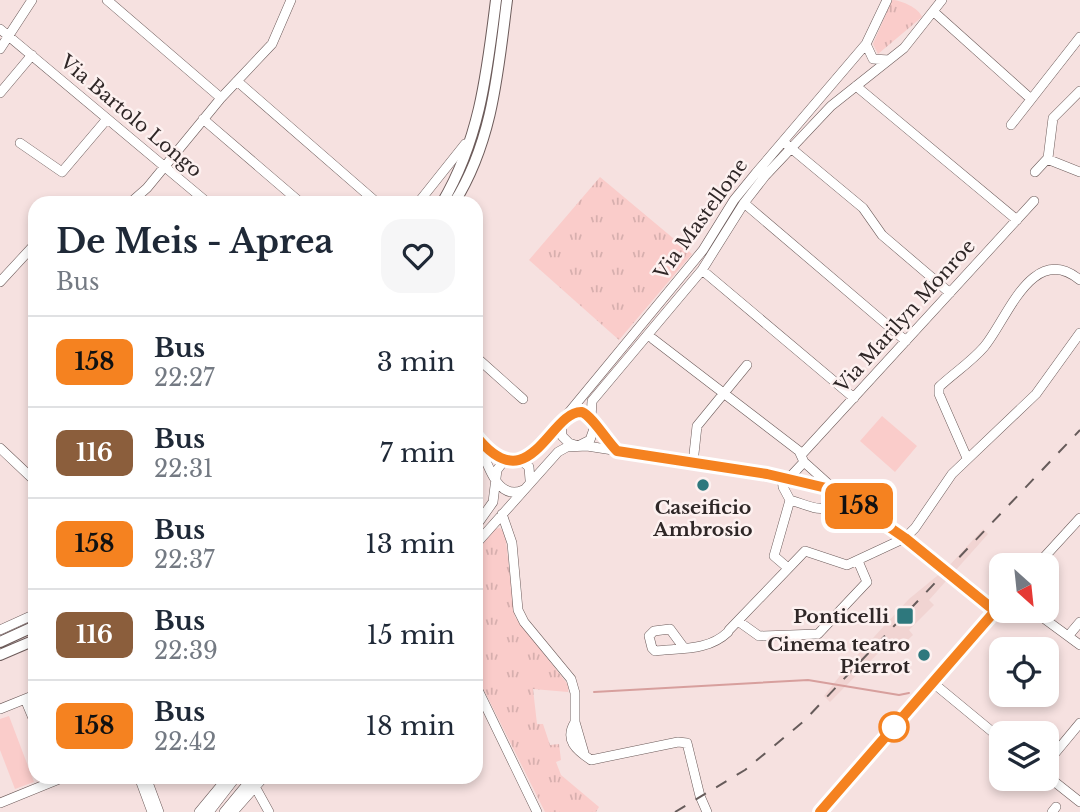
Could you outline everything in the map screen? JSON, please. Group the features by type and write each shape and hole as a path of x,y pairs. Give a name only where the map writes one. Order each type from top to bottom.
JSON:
{"main road":[{"path":"446,196 463,164 478,121 496,0"},
{"path":"458,196 486,134 507,0"},
{"path":"3,639 28,629"},
{"path":"0,655 28,643"}],"street":[{"path":"0,49 32,0"},
{"path":"107,0 221,98"},
{"path":"137,196 221,98 272,44 291,0"},
{"name":"Via Mastellone","path":"593,422 592,401 702,270 744,202 866,44 887,0"},
{"name":"Via Mastellone","path":"563,419 675,286 703,250 734,200 787,145 891,59 923,28 942,0"},
{"path":"934,12 1031,99"},
{"name":"Via Bartolo Longo","path":"0,29 200,196"},
{"path":"1011,125 1080,37"},
{"path":"866,44 873,59 891,59"},
{"name":"Via Bartolo Longo","path":"0,93 32,55"},
{"path":"236,83 367,196"},
{"path":"856,86 1017,220"},
{"path":"1035,172 1047,159 1053,118 1080,92"},
{"path":"20,143 62,172 107,119"},
{"path":"203,119 293,196"},
{"path":"424,196 460,153 478,121"},
{"path":"787,145 863,208 882,235 950,293"},
{"path":"1047,159 1080,172"},
{"name":"Via Marilyn Monroe","path":"785,478 854,398 1034,201"},
{"path":"744,202 906,341"},
{"path":"0,282 28,252"},
{"path":"967,458 943,405 939,387 984,346 1018,293 1041,273 1052,269 1080,279"},
{"path":"702,270 854,398"},
{"path":"684,648 706,646 728,631 808,550 844,565 905,538 967,458 1037,394 1080,333"},
{"path":"653,339 803,458 835,490"},
{"path":"483,363 523,399"},
{"path":"693,463 697,426 747,365"},
{"path":"483,516 493,502 498,483 497,470 513,459 532,455 563,419 582,412 617,451"},
{"path":"563,419 562,436 569,443 578,446 785,478 835,490 989,601"},
{"path":"483,536 530,480 558,452 590,440 593,422"},
{"path":"483,443 492,453 529,467 530,480"},
{"path":"0,448 28,474"},
{"path":"483,450 498,483 511,493 524,489"},
{"path":"785,478 783,487 790,500 774,556 788,568"},
{"path":"790,500 826,510 845,495"},
{"path":"502,514 512,543 517,610 571,679 575,693 575,722 584,754 592,760 684,742 689,748 700,796 707,812"},
{"path":"1048,553 1080,518"},
{"path":"738,621 757,635 818,634 866,584 858,561"},
{"path":"0,630 28,617"},
{"path":"820,812 989,618"},
{"path":"1069,635 1080,622"},
{"path":"1051,623 1080,645"},
{"path":"932,682 989,728"},
{"path":"0,709 28,698"},
{"path":"483,700 537,812"},
{"path":"1059,748 1080,723"},
{"path":"0,803 45,784"},
{"path":"142,784 152,812"},
{"path":"149,784 159,812"},
{"path":"199,812 222,784"},
{"path":"209,812 231,784"},
{"path":"225,812 250,784"},
{"path":"233,812 251,784"},
{"path":"255,784 269,812"},
{"path":"1059,789 1065,796 1080,802"}],"shaded area":[{"path":"983,529 988,534 929,600 934,605 909,630 913,635 898,649 890,641 830,702 824,696 850,663 909,599 948,567"}],"green space":[{"path":"892,0 909,5 922,17 878,54 873,44"},
{"path":"600,177 692,254 619,340 529,260"},
{"path":"882,416 917,446 895,472 860,441"},
{"path":"500,528 505,533 515,617 569,686 568,692 533,689 537,724 543,724 550,745 559,744 561,760 556,762 561,775 599,807 596,812 545,812 483,688 483,544 495,529"},
{"path":"9,716 28,766 29,784 15,789 0,750 0,719"}],"waterway":[{"path":"594,692 808,680 899,695 909,693"}],"railway":[{"path":"675,812 745,770 804,721 1080,430"}],"bus line":[{"name":"158","path":"483,444 499,456 510,459 524,458 541,447 565,416 576,411 587,414 604,439 617,451 767,474 835,490 905,538 995,611 820,812"}],"place":[{"name":"Caseificio Ambrosio","path":"703,485"},
{"name":"Ponticelli","path":"905,616"},
{"name":"Cinema teatro Pierrot","path":"924,655"}]}
